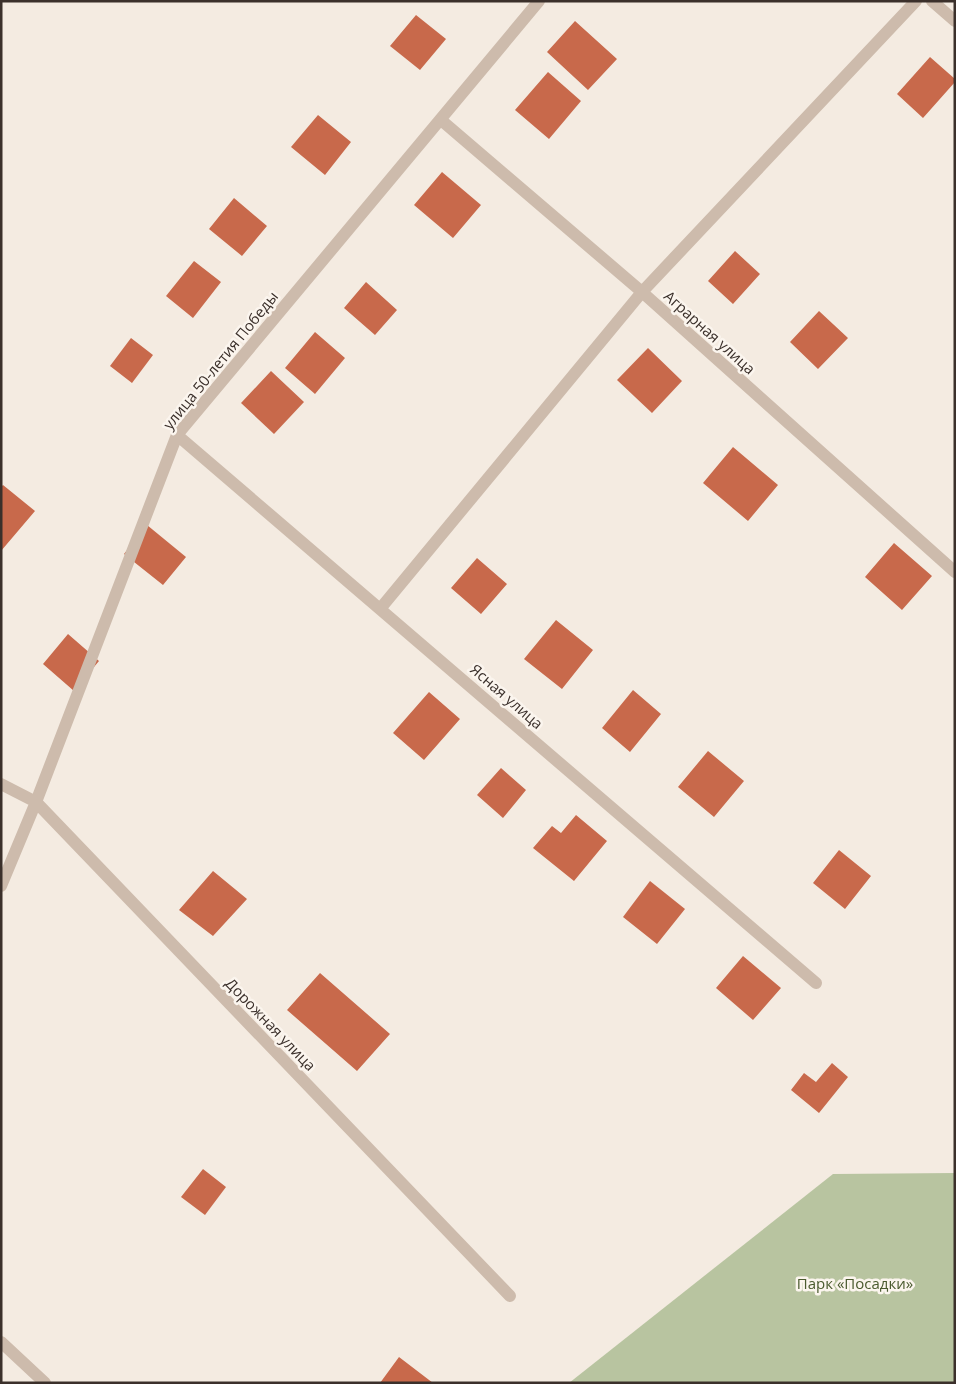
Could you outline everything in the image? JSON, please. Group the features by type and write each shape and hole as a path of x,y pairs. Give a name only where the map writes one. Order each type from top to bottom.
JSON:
{"street":[{"name":"улица 50-летия Победы","path":"1,886 36,802 177,435 540,1"},
{"path":"380,609 642,292 916,1"},
{"path":"932,1 955,21"},
{"name":"Аграрная улица","path":"441,120 642,292 955,572"},
{"name":"Ясная улица","path":"177,435 816,983"},
{"name":"Дорожная улица","path":"1,784 36,802 510,1296"},
{"path":"1,1342 45,1383"}],"green space":[{"name":"Парк «Посадки»","path":"955,1173 955,1383 569,1383 833,1174"}],"building":[{"path":"416,15 446,39 420,70 390,46"},
{"path":"575,21 617,59 588,90 547,52"},
{"path":"930,57 955,79 955,82 923,118 897,94"},
{"path":"548,72 581,101 549,139 515,110"},
{"path":"318,115 351,142 325,175 291,147"},
{"path":"442,172 481,205 453,238 414,205"},
{"path":"234,198 267,226 242,256 209,229"},
{"path":"735,251 760,274 733,304 708,281"},
{"path":"194,261 221,282 193,318 166,296"},
{"path":"366,282 397,310 375,335 344,308"},
{"path":"819,311 848,338 818,369 790,342"},
{"path":"315,332 345,358 315,394 285,368"},
{"path":"131,338 153,355 132,383 110,366"},
{"path":"648,348 682,381 652,413 617,380"},
{"path":"271,371 304,402 274,434 241,403"},
{"path":"733,447 778,485 748,521 703,483"},
{"path":"3,485 35,511 1,551 1,487"},
{"path":"147,525 186,557 163,585 124,554"},
{"path":"894,543 932,576 902,610 865,577"},
{"path":"477,558 507,584 481,614 451,588"},
{"path":"556,620 593,650 562,689 524,659"},
{"path":"68,634 99,661 74,691 43,664"},
{"path":"633,690 661,714 630,752 602,728"},
{"path":"429,692 460,719 424,760 393,733"},
{"path":"708,751 744,781 714,817 678,787"},
{"path":"501,768 526,790 503,818 477,795"},
{"path":"576,815 607,841 574,881 533,848 552,826 561,833"},
{"path":"839,850 871,876 845,909 813,883"},
{"path":"213,871 247,899 213,936 179,910"},
{"path":"650,881 685,909 657,944 623,917"},
{"path":"743,956 781,988 753,1020 716,988"},
{"path":"320,973 390,1034 357,1071 287,1010"},
{"path":"832,1063 848,1077 819,1113 791,1090 804,1073 816,1082"},
{"path":"203,1169 226,1187 205,1215 181,1197"},
{"path":"399,1357 433,1383 380,1383"}]}
